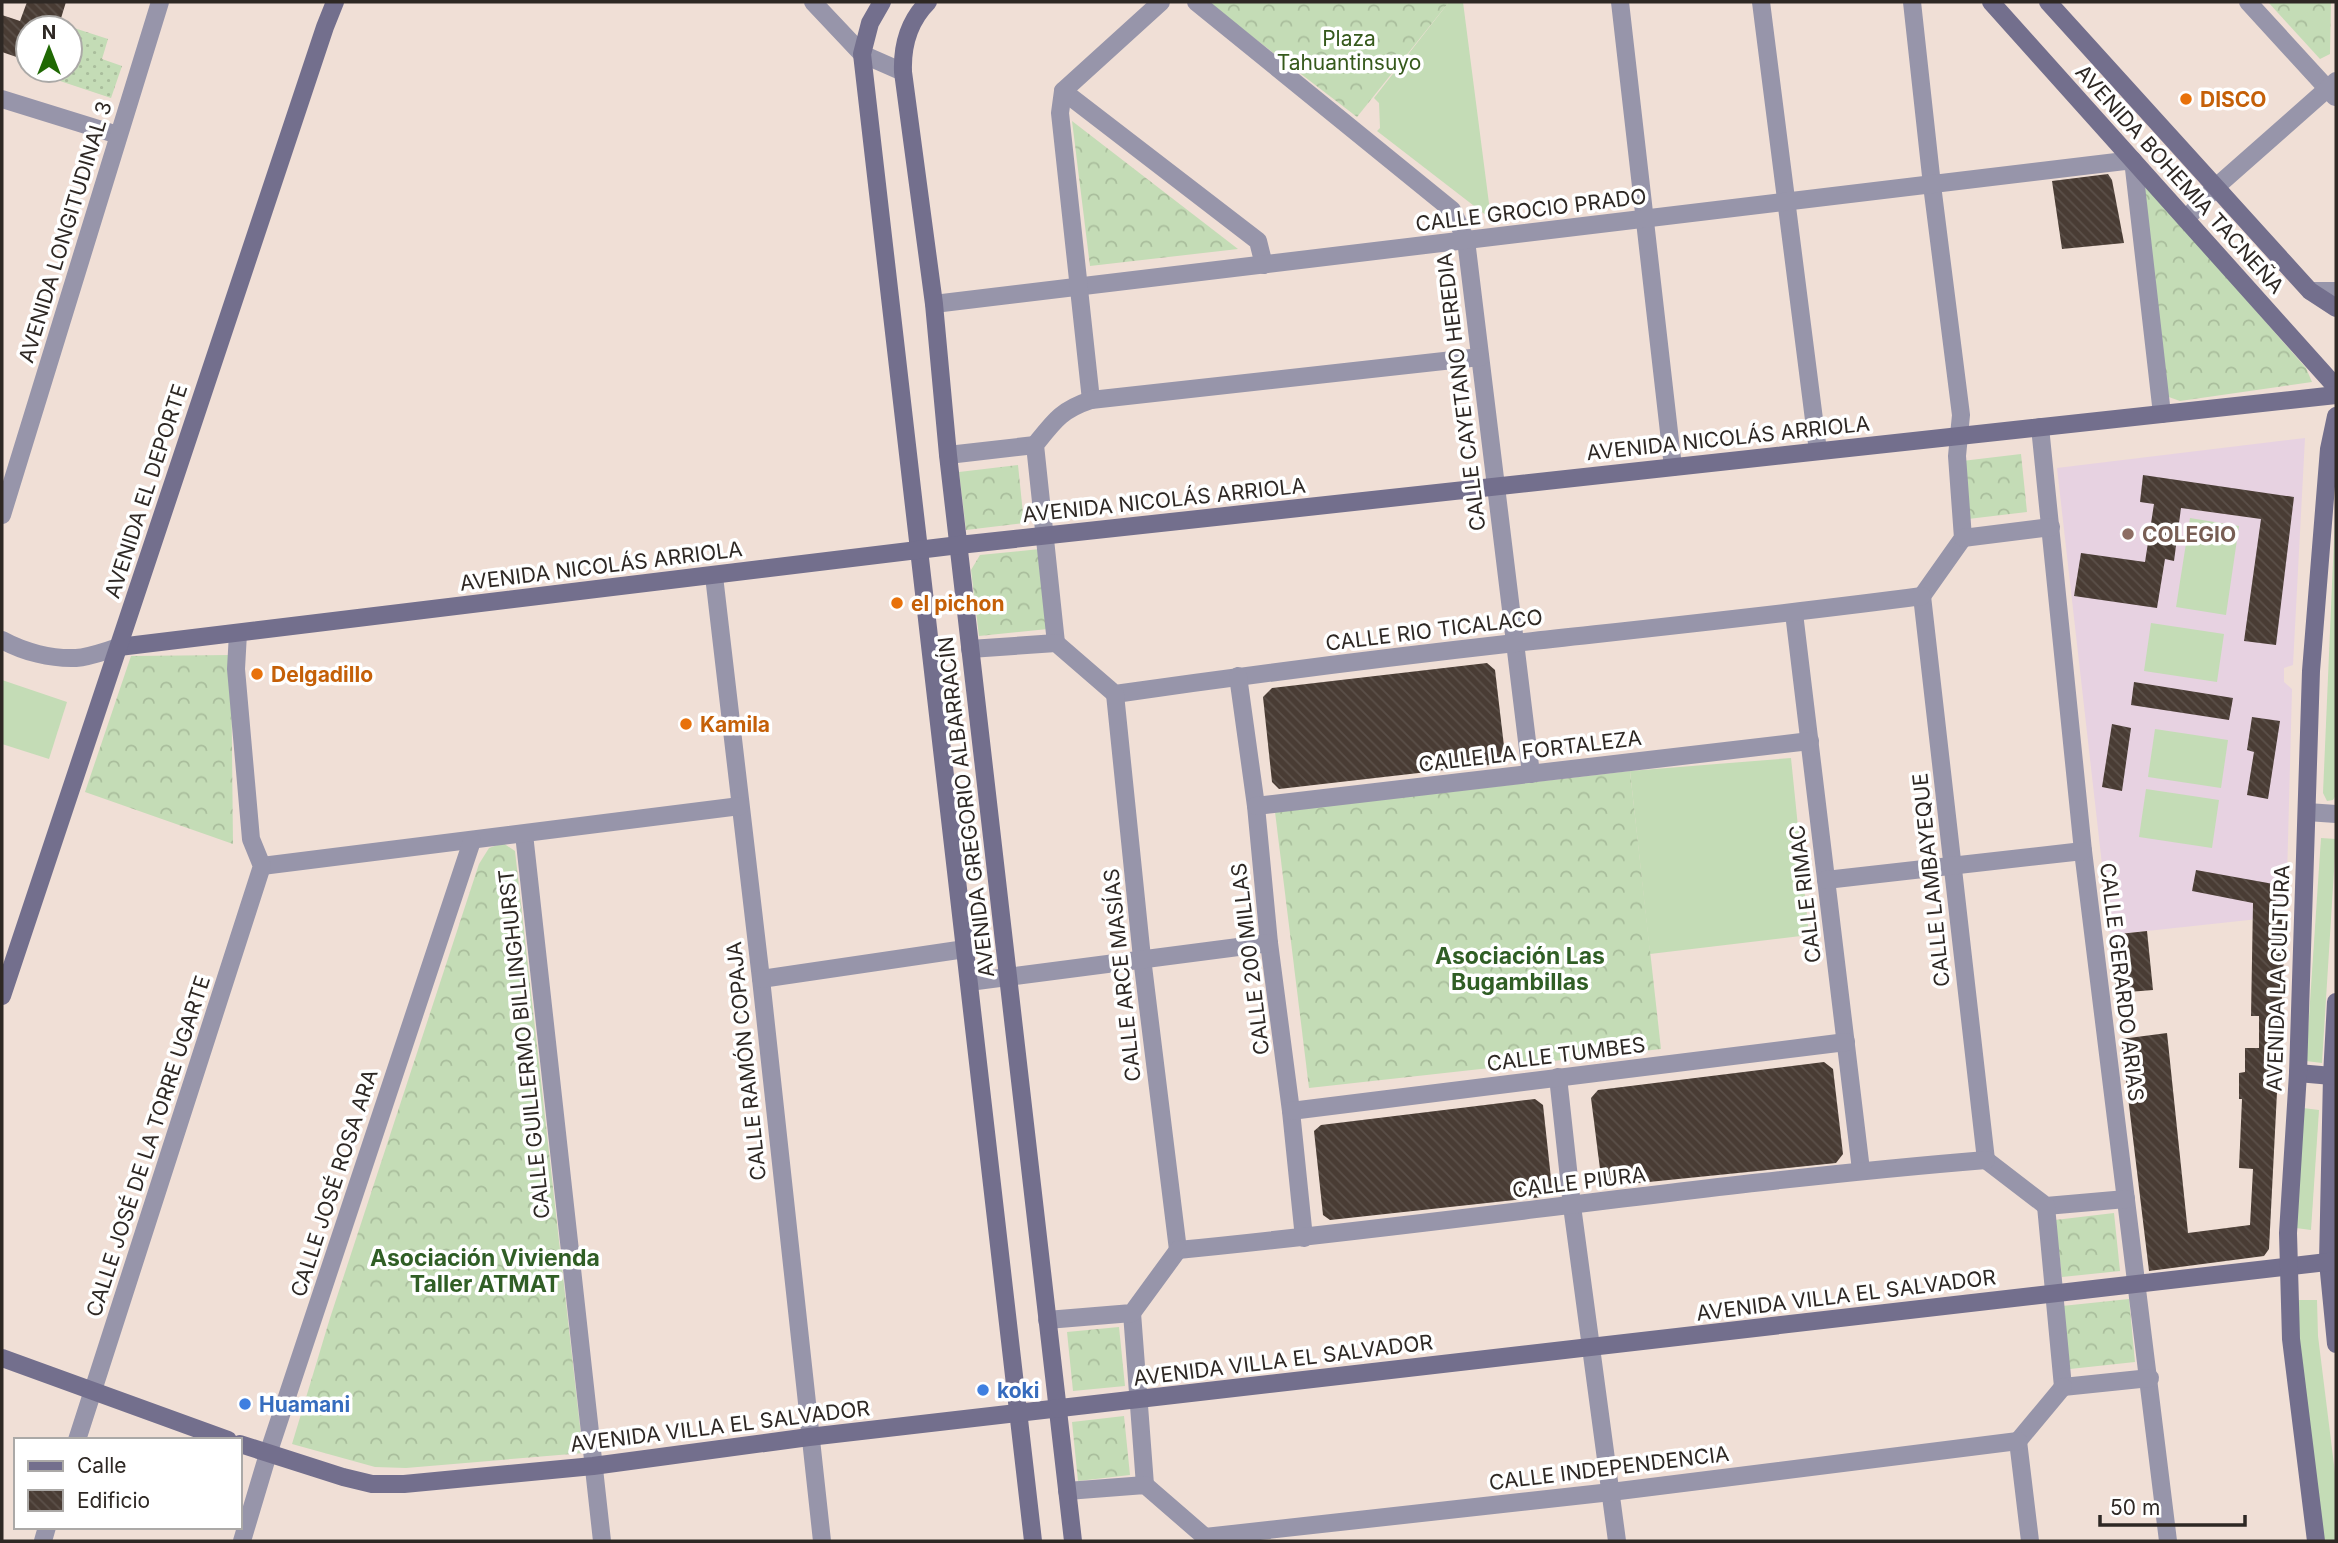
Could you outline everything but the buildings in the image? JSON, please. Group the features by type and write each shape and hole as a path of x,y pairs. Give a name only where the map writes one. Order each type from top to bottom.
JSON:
{"street":[{"name":"AVENIDA LONGITUDINAL 3","path":"2,515 160,2"},
{"name":"AVENIDA EL DEPORTE","path":"2,996 242,272 335,2"},
{"path":"813,2 862,54 903,72"},
{"path":"862,54 870,23 882,2"},
{"name":"AVENIDA GREGORIO ALBARRACÍN","path":"928,2 908,32 903,72 934,304 948,456 1073,1541"},
{"path":"1091,400 1060,113 1063,91 1161,2"},
{"name":"CALLE CAYETANO HEREDIA","path":"1196,2 1452,210 1466,240 1531,774"},
{"path":"1620,2 1672,467"},
{"path":"1761,2 1818,451"},
{"path":"1912,2 1931,185 1961,415 1957,456 1963,538 1922,596"},
{"name":"AVENIDA BOHEMIA TACNEÑA","path":"1991,2 2336,387"},
{"name":"AVENIDA BOHEMIA TACNEÑA","path":"2048,2 2310,291 2336,307"},
{"path":"2186,219 2216,187 2334,90 2248,2"},
{"name":"AVENIDA GREGORIO ALBARRACÍN","path":"862,54 1033,1541"},
{"path":"1063,91 1258,241 1264,265"},
{"path":"2,99 118,135"},
{"path":"2133,160 2162,414"},
{"name":"CALLE GROCIO PRADO","path":"934,304 2133,160"},
{"path":"2310,291 2336,291"},
{"path":"1115,694 1056,643 1035,444 1057,416 1072,406 1091,400 1480,357"},
{"path":"2336,368 2336,394"},
{"name":"AVENIDA NICOLÁS ARRIOLA","path":"2,640 25,650 57,657 78,658 119,647 959,545 2336,394"},
{"name":"AVENIDA LA CULTURA","path":"2316,1541 2291,1339 2288,1233 2298,1073 2311,671 2329,449 2336,416"},
{"name":"CALLE GERARDO ARIAS","path":"2040,427 2083,851 2168,1541"},
{"path":"948,456 1035,444"},
{"path":"1963,538 2051,527"},
{"name":"CALLE RAMÓN COPAJA","path":"714,576 822,1541"},
{"name":"CALLE RIO TICALACO","path":"1115,694 1238,676 1922,596"},
{"name":"CALLE LAMBAYEQUE","path":"1922,596 1986,1160"},
{"name":"CALLE RIMAC","path":"1794,613 1861,1170"},
{"path":"238,632 236,669 251,839 262,866 740,806"},
{"path":"970,649 1056,643"},
{"name":"CALLE 200 MILLAS","path":"1238,676 1256,806 1269,943 1304,1238"},
{"name":"CALLE ARCE MASÍAS","path":"1115,694 1142,958 1178,1250"},
{"name":"CALLE LA FORTALEZA","path":"1256,806 1810,741"},
{"path":"2307,813 2336,814"},
{"name":"CALLE GUILLERMO BILLINGHURST","path":"524,834 603,1541"},
{"name":"CALLE JOSÉ ROSA ARA","path":"242,1541 268,1454 472,841"},
{"path":"1826,880 2083,851"},
{"name":"CALLE JOSÉ DE LA TORRE UGARTE","path":"78,1438 262,866"},
{"path":"969,982 1269,943"},
{"path":"761,979 965,949"},
{"path":"2336,1002 2332,1076 2332,1261 2336,1344"},
{"name":"CALLE TUMBES","path":"1291,1111 1846,1042"},
{"path":"2298,1073 2332,1076"},
{"path":"1558,1077 1589,1347 1617,1541"},
{"path":"1986,1160 2046,1206 2126,1199"},
{"name":"CALLE PIURA","path":"1178,1250 1304,1238 1861,1170 1986,1160"},
{"path":"2046,1206 2063,1387"},
{"path":"1178,1250 1132,1313 1145,1485 1205,1539"},
{"name":"AVENIDA VILLA EL SALVADOR","path":"242,1445 372,1484 460,1480 593,1466 809,1437 2332,1261"},
{"path":"1047,1320 1132,1313"},
{"path":"2,1358 223,1438"},
{"path":"2030,1541 2018,1441 2063,1387 2150,1378"},
{"name":"CALLE INDEPENDENCIA","path":"1205,1539 2018,1441"},
{"path":"1067,1491 1145,1485"}],"shaded area":[{"path":"2305,438 2293,665 2284,668 2284,682 2292,689 2286,916 2110,935 2057,468"}],"green space":[{"name":"Plaza Tahuantinsuyo","path":"1207,2 1449,2 1357,117"},
{"path":"1449,2 1463,2 1491,219 1377,131 1380,128 1379,103 1374,98"},
{"path":"2268,2 2331,2 2330,54 2320,59"},
{"path":"84,31 108,39 102,59 122,66 111,98 69,84 84,84"},
{"path":"1072,121 1238,249 1090,266"},
{"path":"2147,186 2306,368 2312,382 2180,401 2166,396 2138,194"},
{"path":"2021,454 2027,512 1968,519 1962,461"},
{"path":"1018,465 1024,523 966,530 959,472"},
{"path":"2336,492 2336,795 2333,800 2327,801 2323,793"},
{"path":"2190,518 2239,526 2226,615 2176,607"},
{"path":"1040,549 1048,629 979,636 971,570 980,555"},
{"path":"2151,623 2224,634 2217,682 2144,671"},
{"path":"231,655 233,844 85,792 131,656"},
{"path":"2,680 67,702 49,759 2,744"},
{"path":"2155,729 2228,740 2221,788 2148,777"},
{"path":"1791,758 1809,935 1650,954 1630,771"},
{"path":"1630,771 1661,1049 1309,1088 1275,812"},
{"path":"2146,789 2219,800 2212,848 2139,837"},
{"path":"2321,838 2336,839 2322,1063 2306,1061"},
{"path":"503,843 515,851 583,1453 406,1468 375,1467 292,1444 330,1318 479,864 489,848"},
{"path":"2303,1108 2319,1110 2311,1230 2296,1228"},
{"path":"2114,1213 2120,1271 2062,1277 2055,1220"},
{"path":"2129,1299 2135,1362 2070,1369 2062,1306"},
{"path":"2297,1300 2317,1300 2318,1336 2336,1481 2336,1541 2323,1541"},
{"path":"1119,1327 1125,1386 1073,1391 1067,1332"},
{"path":"1124,1416 1130,1475 1078,1481 1072,1422"}],"place":[{"name":"DISCO","path":"2186,99"},
{"name":"COLEGIO","path":"2128,534"},
{"name":"el pichon","path":"897,603"},
{"name":"Delgadillo","path":"257,674"},
{"name":"Kamila","path":"686,724"},
{"name":"koki","path":"983,1390"},
{"name":"Huamani","path":"245,1404"}],"district":[{"name":"Asociación Las Bugambillas","path":"1520,969"},
{"name":"Asociación Vivienda Taller ATMAT","path":"485,1271"}]}
